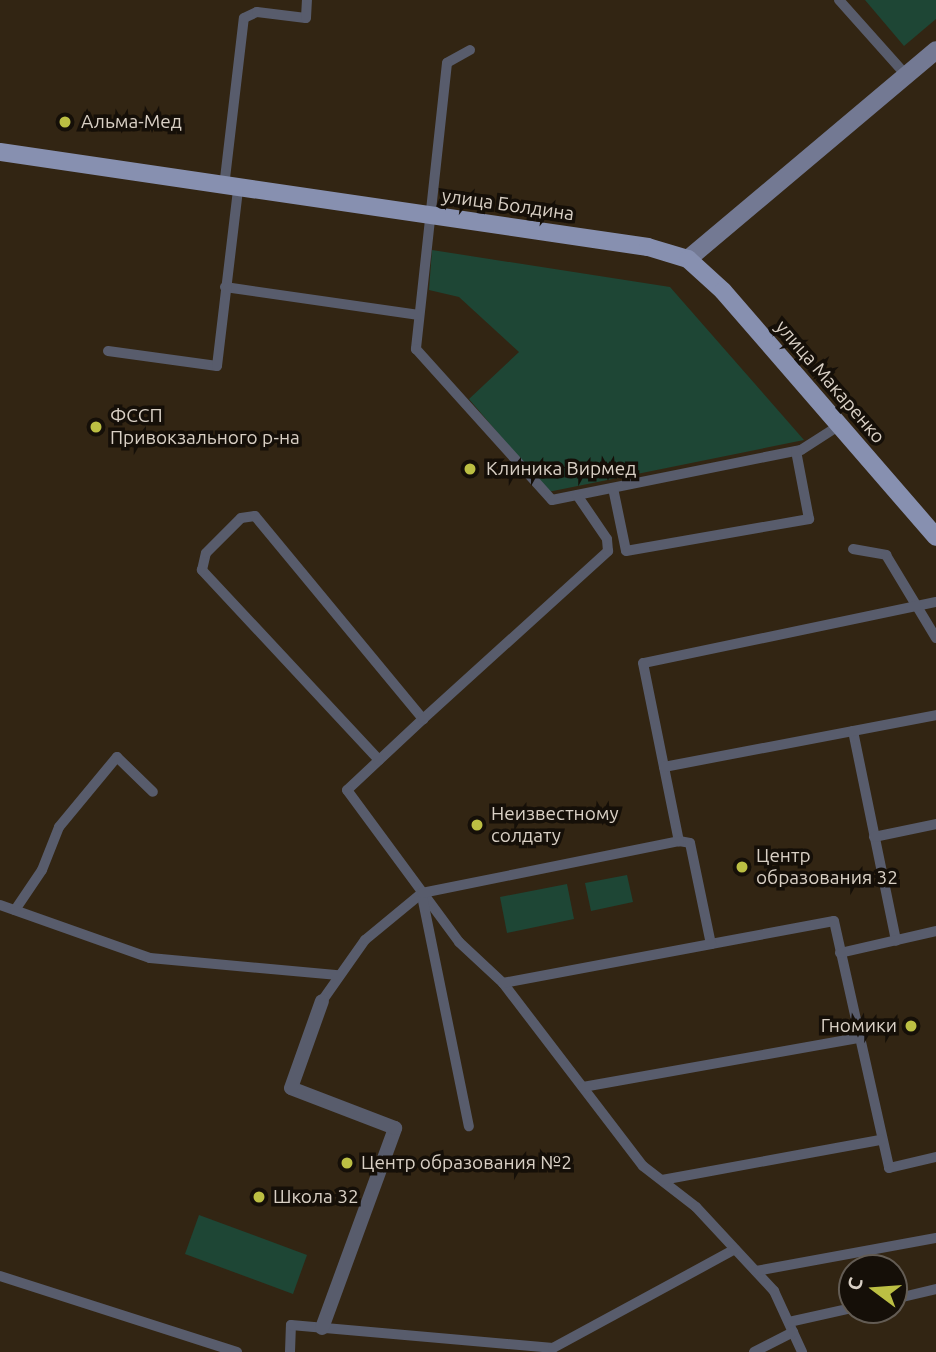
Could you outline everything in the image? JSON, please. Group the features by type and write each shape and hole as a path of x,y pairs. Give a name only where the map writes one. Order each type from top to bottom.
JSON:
{"main road":[{"path":"688,259 936,50"},
{"name":"улица Болдина","path":"0,152 231,188 648,247 688,259"},
{"name":"улица Макаренко","path":"688,259 723,291 936,537"}],"street":[{"path":"322,1001 291,1088 395,1128 322,1328"}],"lane":[{"path":"108,351 216,366 225,287 244,18 257,12 306,18 307,0"},
{"path":"839,0 906,75"},
{"path":"470,50 447,63 416,349 552,500 796,451 840,425"},
{"path":"225,287 419,315"},
{"path":"613,488 626,551 809,519 796,451"},
{"path":"577,495 607,539 608,551 347,790 459,942 503,983 643,1166 696,1206 774,1291 802,1352"},
{"path":"379,760 202,570 206,552 241,518 255,516 423,719"},
{"path":"853,549 886,555 914,607 936,638"},
{"path":"679,841 643,663 936,602"},
{"path":"664,767 936,715"},
{"path":"853,731 896,940"},
{"path":"15,910 42,870 58,827 117,757 153,792"},
{"path":"874,837 936,824"},
{"path":"322,1001 365,940 422,893 679,841 690,843 711,944"},
{"path":"422,893 469,1126"},
{"path":"0,905 150,958 338,975"},
{"path":"503,983 834,920 857,1038 890,1168 936,1157"},
{"path":"840,953 936,932"},
{"path":"583,1087 857,1038"},
{"path":"663,1181 881,1140"},
{"path":"756,1271 936,1238"},
{"path":"290,1352 290,1325 553,1348 735,1249"},
{"path":"0,1276 237,1352"},
{"path":"908,1296 936,1289"},
{"path":"754,1352 791,1327 838,1312"}],"green space":[{"path":"865,0 936,0 936,19 904,46"},
{"path":"432,250 670,287 804,440 548,492 469,399 519,352 459,297 429,290"},
{"path":"627,875 633,902 591,911 585,883"},
{"path":"567,884 574,919 507,933 500,897"},
{"path":"199,1215 307,1255 293,1294 185,1254"}],"place":[{"name":"Альма-Мед","path":"65,122"},
{"name":"ФССП Привокзального р-на","path":"96,427"},
{"name":"Клиника Вирмед","path":"470,469"},
{"name":"Неизвестному солдату","path":"477,825"},
{"name":"Центр образования 32","path":"742,867"},
{"name":"Гномики","path":"911,1026"},
{"name":"Центр образования №2","path":"347,1163"},
{"name":"Школа 32","path":"259,1197"}]}
